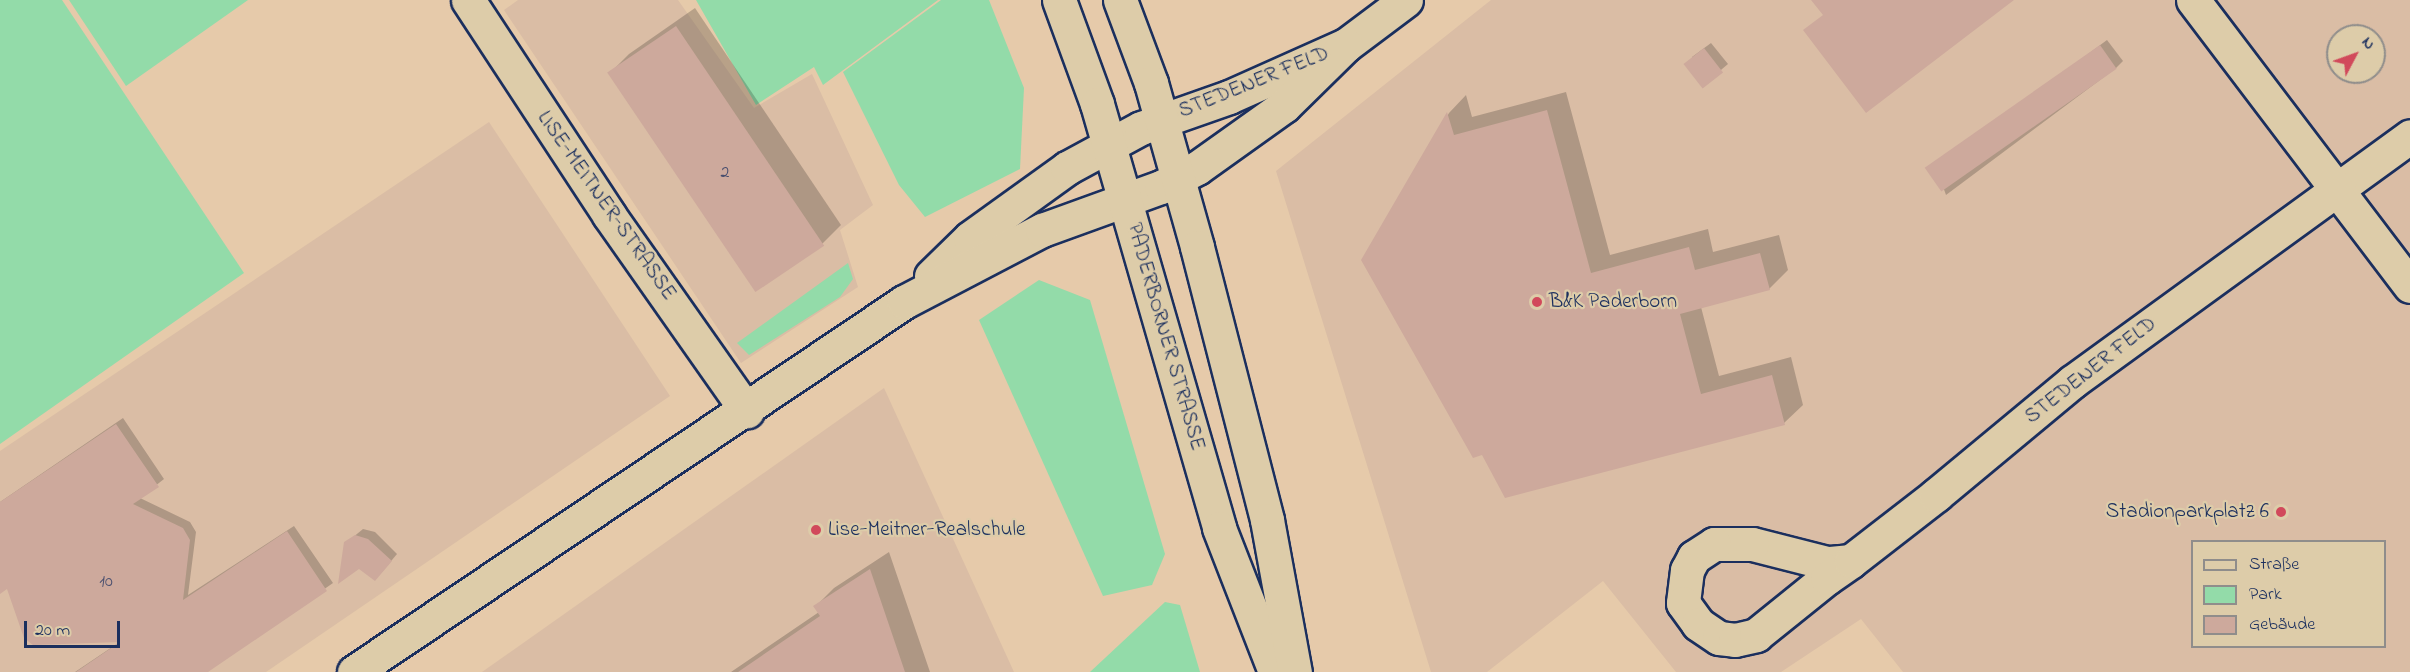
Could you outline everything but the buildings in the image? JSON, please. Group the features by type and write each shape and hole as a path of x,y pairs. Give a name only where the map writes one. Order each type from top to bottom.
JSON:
{"street":[{"name":"LISE-MEITNER-STRASSE","path":"468,0 609,215 747,411"},
{"name":"PADERBORNER STRASSE","path":"1059,0 1109,144 1219,528 1275,672"},
{"path":"1120,0 1179,179 1267,520 1294,672"},
{"name":"STEDENER FELD","path":"1125,199 1179,179 1227,149 1284,106 1346,45 1406,0"},
{"path":"2193,0 2410,286"},
{"name":"STEDENER FELD","path":"1161,120 1228,97 1346,45"},
{"path":"904,302 970,238 1067,168 1109,144 1161,120"},
{"name":"STEDENER FELD","path":"1851,561 1827,563 1752,544 1714,544 1694,557 1687,570 1683,603 1689,614 1708,632 1719,638 1748,638 1851,561 2080,376 2410,136"},
{"path":"354,672 747,411 904,302 1026,237 1125,199"}],"shaded area":[{"path":"518,0 678,0 754,108 812,74 873,205 840,230 858,287 741,363 504,10"},
{"path":"1491,0 2410,0 2410,672 1903,672 1861,619 1781,672 1676,672 1603,581 1487,672 1431,672 1276,171"},
{"path":"489,122 670,396 266,672 0,672 0,451"},
{"name":"Lise-Meitner-Realschule","path":"884,388 1014,672 482,672"}],"green space":[{"path":"0,0 62,0 244,273 0,444"},
{"path":"69,0 248,0 126,86"},
{"path":"696,0 938,0 823,85 814,67 756,105"},
{"path":"941,0 989,0 1024,88 1020,169 925,217 899,185 843,72"},
{"path":"848,263 853,279 840,297 749,355 737,343"},
{"path":"1039,280 1090,300 1165,554 1152,585 1103,596 979,320"},
{"path":"1165,602 1180,605 1200,672 1090,672"}],"place":[{"name":"B&K Paderborn","path":"1537,302"},
{"name":"Stadionparkplatz 6","path":"2281,512"},
{"name":"Lise-Meitner-Realschule","path":"816,530"}]}
